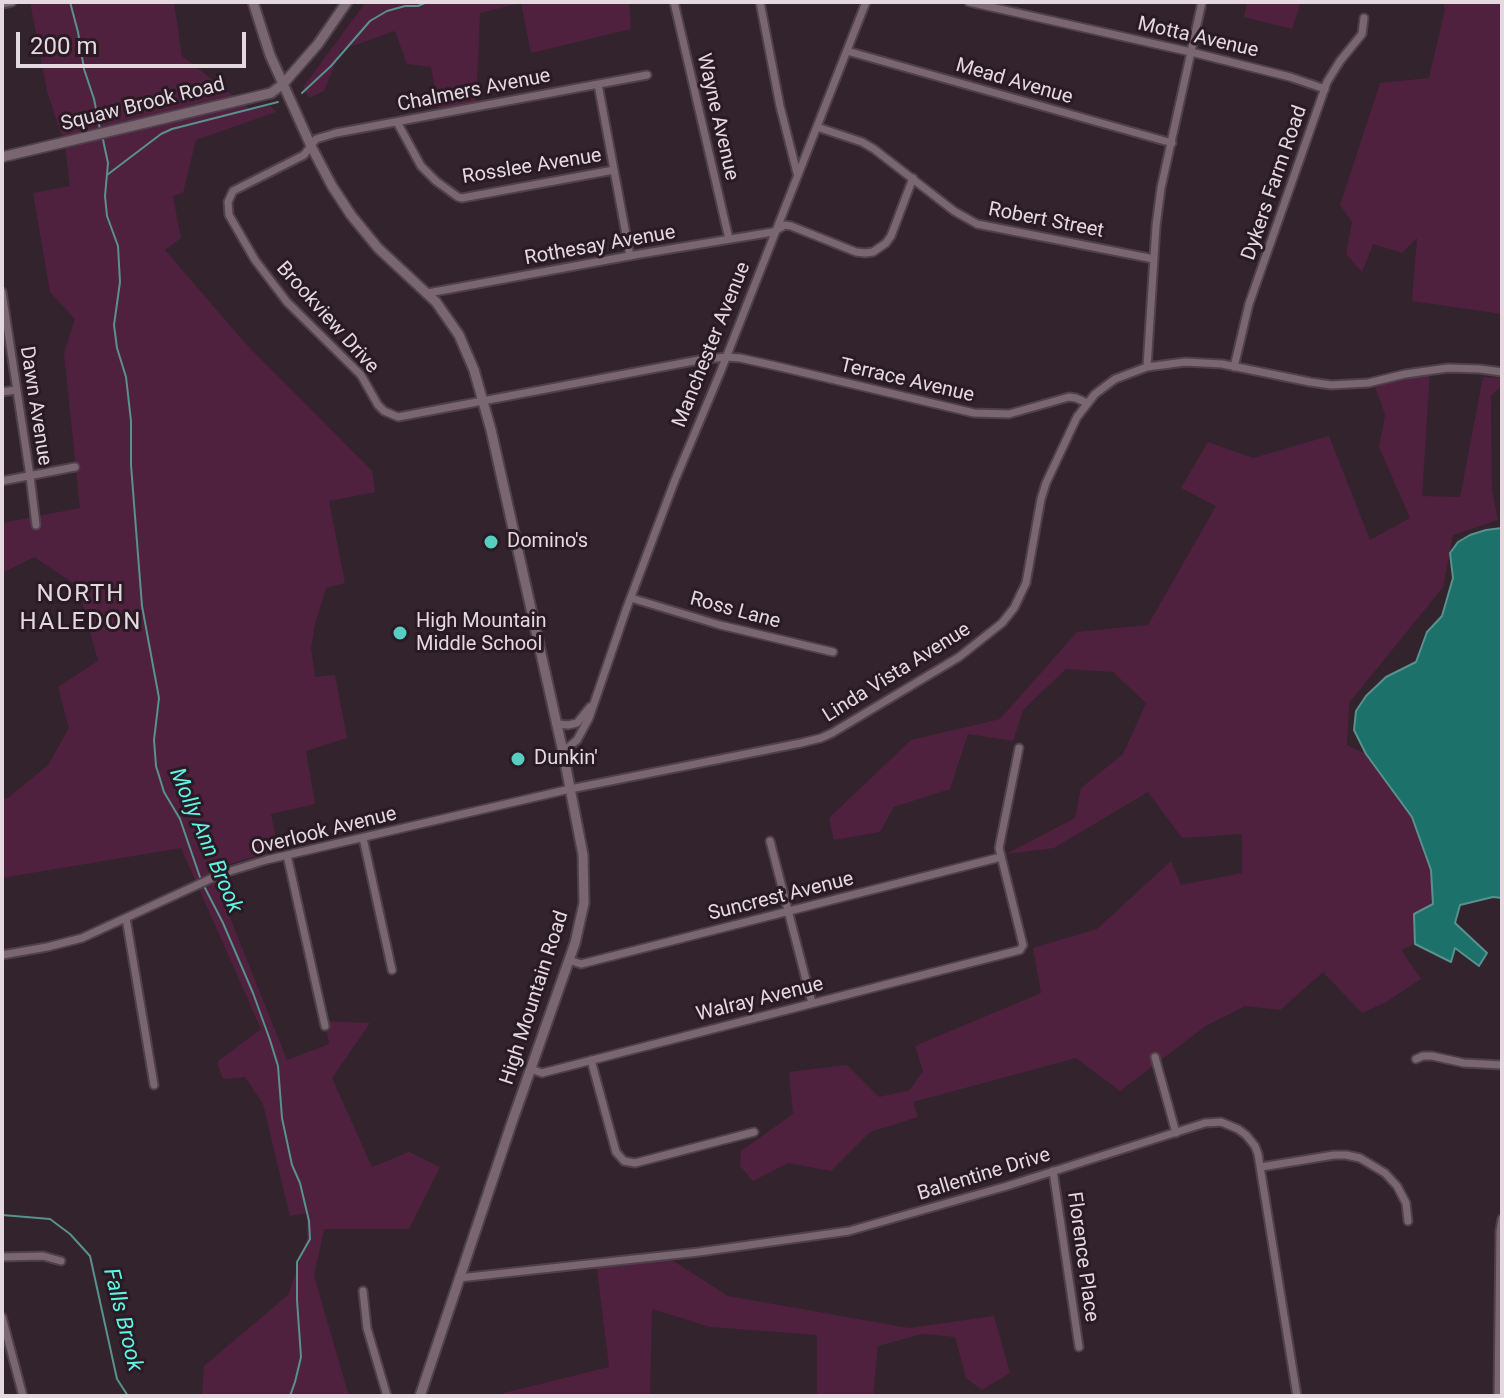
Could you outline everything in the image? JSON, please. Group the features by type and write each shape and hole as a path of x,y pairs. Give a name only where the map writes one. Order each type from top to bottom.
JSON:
{"street":[{"path":"2,4 12,2"},
{"name":"High Mountain Road","path":"253,2 270,55 332,186 378,248 428,293 448,317 474,370 484,402 563,752 583,855 582,917 420,1396"},
{"name":"Squaw Brook Road","path":"2,157 271,93 283,84 318,44 347,2"},
{"name":"Wayne Avenue","path":"674,2 729,239"},
{"path":"760,2 780,106 798,175"},
{"name":"Manchester Avenue","path":"563,752 584,730 675,480 866,2"},
{"name":"Motta Avenue","path":"969,2 1191,52 1325,89"},
{"path":"1147,367 1161,188 1202,2"},
{"name":"Dykers Farm Road","path":"1234,367 1249,304 1325,89 1340,61 1362,34 1364,18"},
{"name":"Mead Avenue","path":"847,51 1172,143"},
{"name":"Chalmers Avenue","path":"311,146 316,139 336,133 647,75"},
{"path":"598,84 630,256"},
{"name":"Rosslee Avenue","path":"397,122 421,166 436,181 462,198 614,170"},
{"name":"Robert Street","path":"817,127 874,149 954,211 977,224 1154,259"},
{"name":"Brookview Drive","path":"311,146 304,155 238,188 230,196 229,215 255,260 295,312 361,375 376,403 384,411 403,418 484,402"},
{"path":"776,229 791,226 856,252 873,252 880,249 891,236 913,178"},
{"name":"Rothesay Avenue","path":"428,293 773,232 776,229"},
{"name":"Dawn Avenue","path":"2,292 36,525"},
{"name":"Terrace Avenue","path":"484,402 726,357 974,413 1009,414 1069,397 1087,403"},
{"path":"1087,403 1115,379 1147,367 1185,362 1234,367 1331,385 1368,383 1448,368 1502,372"},
{"path":"2,392 16,390"},
{"name":"Linda Vista Avenue","path":"570,789 821,738 959,657 1002,623 1024,589 1046,483 1077,417 1087,403"},
{"path":"2,481 75,467"},
{"name":"Ross Lane","path":"631,598 720,625 833,652"},
{"path":"556,724 577,723 594,703"},
{"path":"1001,857 999,848 1019,748"},
{"name":"Overlook Avenue","path":"2,955 64,943 95,932 221,874 287,855 570,789"},
{"path":"363,838 392,970"},
{"path":"770,841 812,1003"},
{"path":"287,855 325,1026"},
{"name":"Suncrest Avenue","path":"569,960 581,964 1001,857"},
{"name":"Walray Avenue","path":"531,1069 542,1073 1020,950 1023,945 1001,857"},
{"path":"126,918 154,1085"},
{"path":"1416,1059 1432,1056 1464,1063 1502,1065"},
{"path":"1155,1057 1176,1133"},
{"path":"591,1060 616,1152 624,1161 635,1163 754,1132"},
{"name":"Ballentine Drive","path":"459,1278 699,1252 833,1233 970,1197 1205,1123 1221,1122 1238,1129 1253,1143 1258,1154 1297,1396"},
{"path":"1261,1167 1334,1155 1360,1158 1385,1173 1397,1186 1406,1203 1408,1221"},
{"name":"Florence Place","path":"1053,1171 1079,1347"},
{"path":"1498,1396 1502,1219"},
{"path":"2,1257 43,1256 61,1261"},
{"path":"363,1291 367,1328 387,1396"},
{"path":"2,1317 23,1396"}],"shaded area":[{"path":"30,2 174,2 182,56 250,109 271,106 276,112 196,140 183,193 173,196 181,238 165,250 245,343 372,471 375,492 329,501 345,583 326,588 311,648 315,677 335,675 347,738 306,751 315,804 271,814 278,849 211,870 287,1060 329,1044 325,1021 370,1023 332,1078 372,1167 409,1152 440,1167 409,1229 324,1229 314,1276 349,1396 202,1396 204,1366 288,1295 307,1239 307,1213 290,1216 263,1104 245,1077 223,1079 217,1062 261,1029 181,848 2,878 2,800 48,765 69,728 58,687 98,661 78,586 34,557 2,573 2,523 80,508 64,353 75,319 50,292 33,193 70,186 65,145 47,91"},
{"path":"366,2 629,2 631,29 531,53 521,3 480,13 476,107 439,113 431,67 407,64 395,31 341,50 324,91 309,98 303,87"},
{"path":"1247,2 1301,2 1292,29 1244,17"},
{"path":"1443,2 1502,2 1502,314 1412,301 1417,238 1402,253 1373,244 1362,272 1346,254 1352,222 1340,205 1380,83 1429,78 1445,9"},
{"path":"1430,371 1422,496 1460,497 1483,377 1502,378 1502,385 1491,396 1492,490 1498,520 1453,535 1443,587 1349,703 1347,745 1366,754 1412,817 1431,870 1433,904 1414,914 1415,944 1401,950 1421,979 1386,1002 1362,1013 1323,972 1280,1010 1245,1006 1207,1025 1120,1091 1076,1058 913,1102 918,1117 870,1132 831,1171 788,1163 753,1181 740,1166 741,1151 793,1114 789,1072 847,1065 879,1097 910,1090 923,1071 915,1046 1041,993 1033,948 1097,929 1171,861 1181,885 1242,873 1242,834 1182,838 1148,792 1054,848 1006,854 1075,818 1081,788 1123,754 1146,703 1113,672 1066,669 1023,710 1013,741 968,734 950,789 894,807 880,832 834,840 829,818 911,740 1000,719 1077,632 1148,625 1216,506 1181,488 1208,442 1253,458 1329,436 1370,540 1410,518 1379,447 1385,415 1373,381"},
{"path":"1502,528 1502,898 1493,897 1460,905 1455,923 1487,953 1479,966 1455,948 1451,962 1415,944 1414,914 1433,904 1431,870 1412,817 1366,754 1354,730 1356,711 1366,696 1386,677 1416,662 1427,632 1442,616 1453,578 1450,553 1458,542 1470,535"},
{"path":"664,1255 728,1296 909,1328 994,1316 1010,1373 982,1390 966,1378 955,1337 922,1334 878,1346 873,1396 817,1396 817,1335 710,1327 652,1309 650,1396 492,1396 609,1367 596,1261"}],"waterway":[{"name":"Molly Ann Brook","path":"70,2 100,129"},
{"path":"302,93 331,66 370,21 387,11 427,2"},
{"path":"107,175 172,129 278,102"},
{"name":"Molly Ann Brook","path":"102,135 108,163 107,216 118,246 120,282 114,325 126,377 131,421 131,465 142,606 159,698 154,740 156,766 164,792 180,819 201,880"},
{"name":"Molly Ann Brook","path":"204,886 223,923 270,1040 278,1066 282,1118 292,1165 300,1183 309,1221 310,1239 297,1262 301,1357 290,1396"},
{"name":"Falls Brook","path":"2,1215 50,1219 70,1234 90,1256 117,1379 128,1396"}],"place":[{"name":"Domino's","path":"491,542"},
{"name":"High Mountain Middle School","path":"400,633"},
{"name":"Dunkin'","path":"518,759"}],"district":[{"name":"NORTH HALEDON","path":"81,609"}]}
